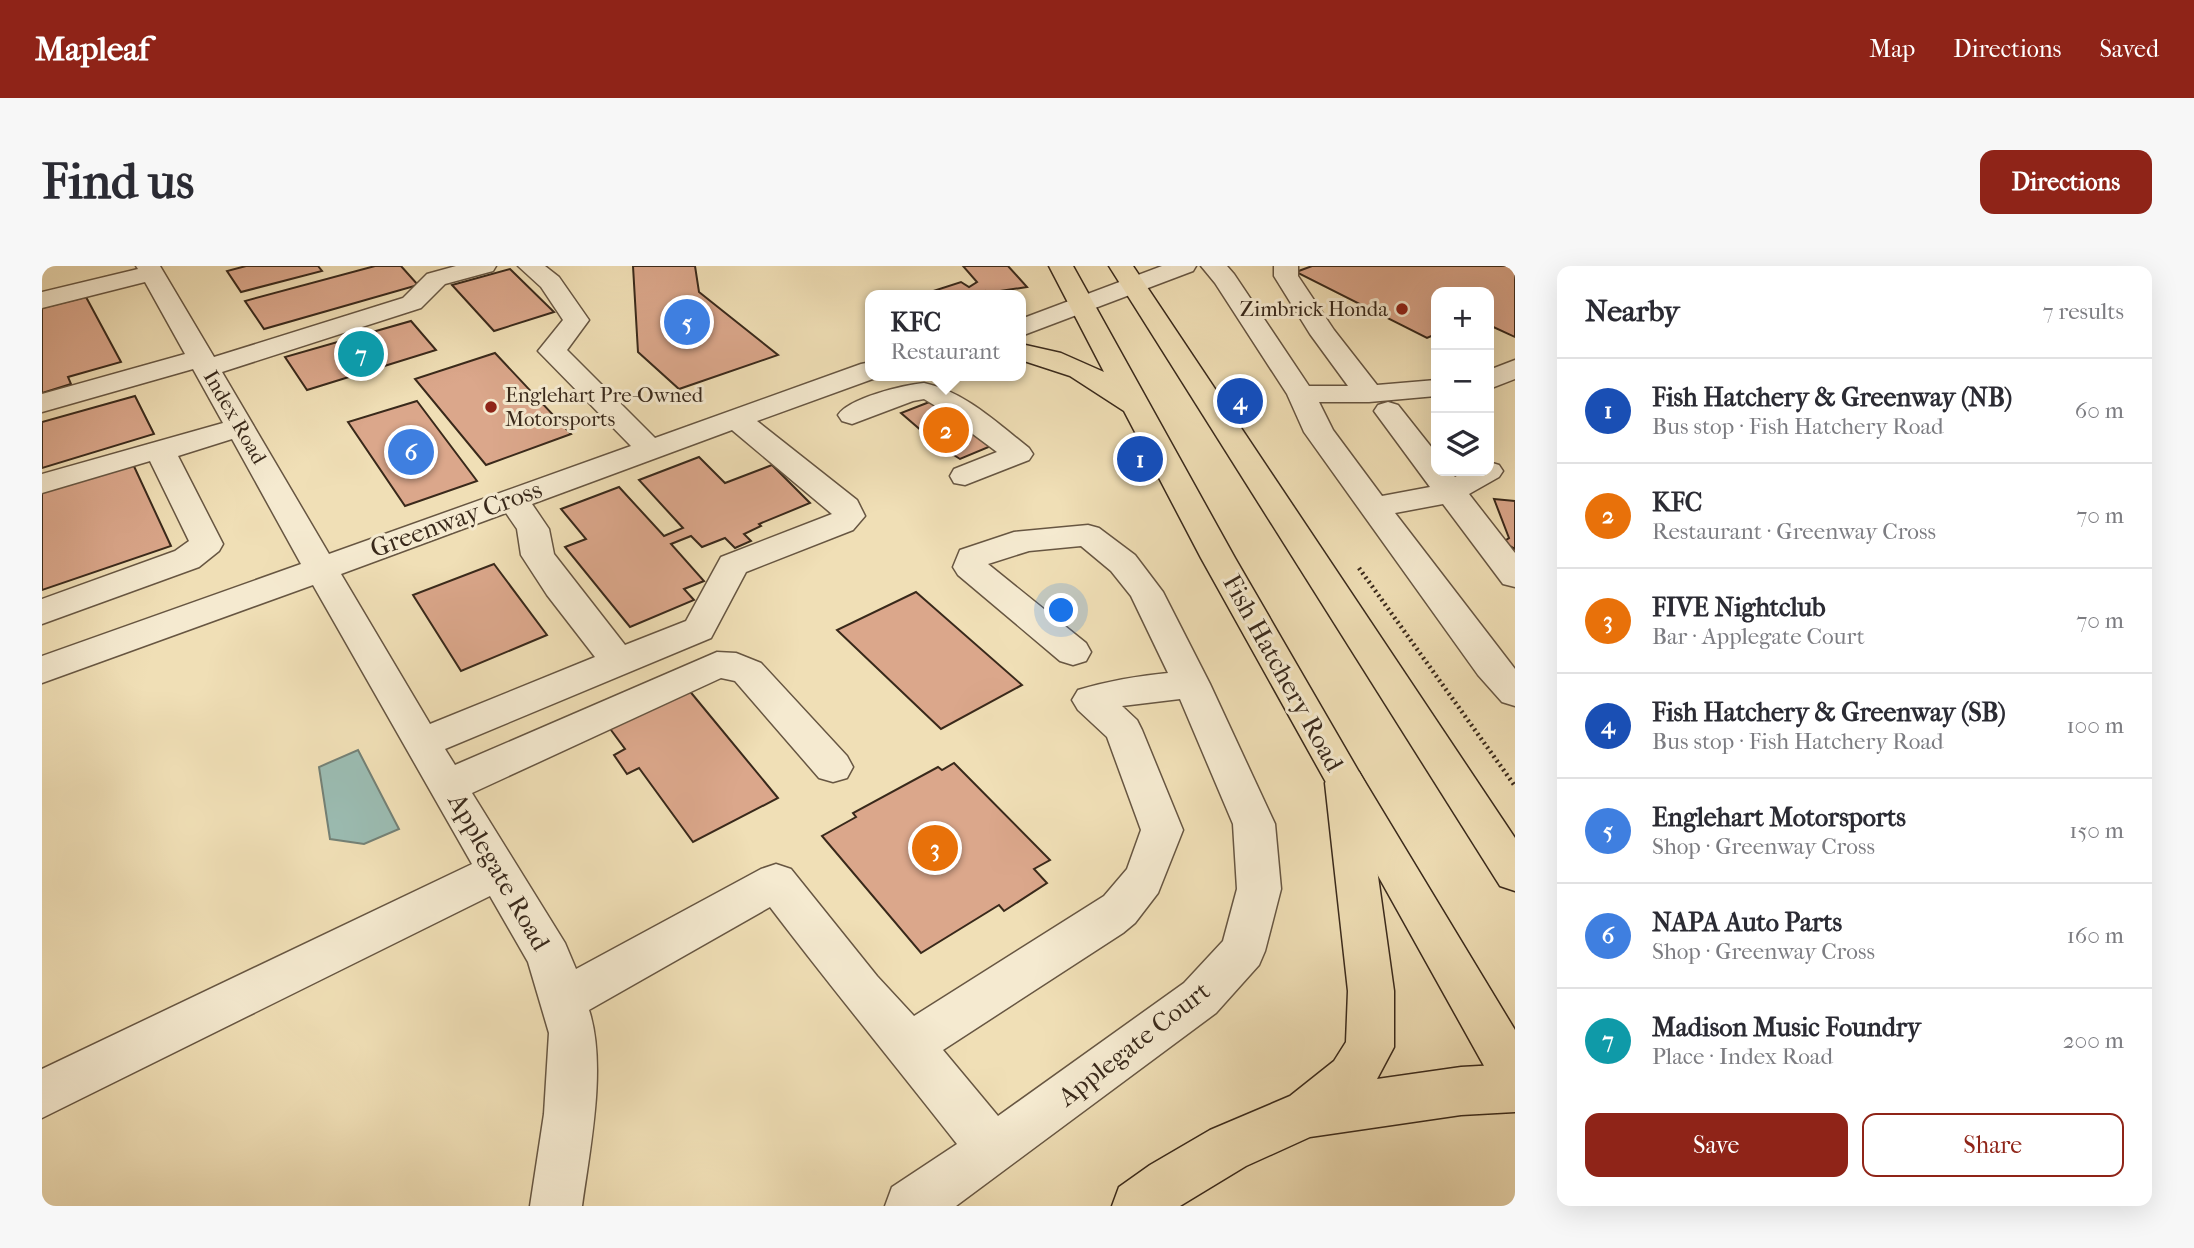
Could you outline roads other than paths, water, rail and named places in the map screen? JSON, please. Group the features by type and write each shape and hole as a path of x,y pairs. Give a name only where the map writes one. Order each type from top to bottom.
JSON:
{"main road":[{"path":"1127,271 1515,873"},
{"name":"Fish Hatchery Road","path":"1072,286 1218,558 1515,1075"},
{"path":"1026,353 1054,359 1093,376 1125,398 1144,418"},
{"path":"1308,1113 1351,1077 1370,1047 1371,991 1345,783"},
{"path":"1138,1206 1168,1183 1228,1148 1308,1113 1461,1091 1515,1088"}],"street":[{"path":"66,273 78,275 116,266"},
{"path":"42,403 204,363 412,303 436,279 484,266"},
{"path":"530,266 550,282 576,320 552,351 650,449"},
{"path":"1026,303 1072,286 1127,271 1184,266"},
{"path":"1213,266 1225,279 1300,394 1319,432 1491,666 1515,692"},
{"path":"1286,266 1286,276 1323,334 1515,576"},
{"path":"42,300 150,270"},
{"name":"Index Road","path":"150,270 321,568"},
{"path":"1026,324 1072,286"},
{"path":"1494,378 1515,368"},
{"name":"Greenway Cross","path":"42,670 865,372"},
{"path":"1300,394 1378,403 1431,389"},
{"path":"852,415 916,393 933,392 942,396 1018,454 965,476"},
{"path":"422,743 699,629 733,565 842,523 849,516 846,507 735,418"},
{"path":"42,484 148,452 161,452 240,426"},
{"path":"42,612 187,559 207,544 161,452"},
{"path":"1494,467 1515,466"},
{"path":"1374,507 1448,493 1478,476"},
{"path":"512,499 533,530 538,555 559,587 618,662"},
{"name":"Applegate Court","path":"911,1206 993,1150 1200,998 1243,951 1259,889 1254,824 1192,684 1146,592 1123,563 1088,535 1034,537 987,550 972,558 970,567 1073,652"},
{"name":"Applegate Road","path":"321,568 550,957 573,1033 569,1114 556,1206"},
{"path":"448,786 717,665 736,666 748,672 833,767"},
{"path":"909,1045 1107,920 1130,902 1145,880 1162,830 1123,730 1091,700 1132,690 1192,684"},
{"path":"42,1094 499,871"},
{"path":"563,1000 776,882 861,991 909,1045 993,1150"}],"water":[{"path":"358,750 399,829 364,844 330,839 319,767"}],"place":[{"name":"Zimbrick Honda","path":"1402,309"},
{"name":"Englehart Motorsports","path":"687,322"},
{"name":"Madison Music Foundry","path":"361,354"},
{"name":"Fish Hatchery & Greenway (SB)","path":"1240,401"},
{"name":"Englehart Pre-Owned Motorsports","path":"491,407"},
{"name":"KFC","path":"946,430"},
{"name":"NAPA Auto Parts","path":"411,452"},
{"name":"Fish Hatchery & Greenway (NB)","path":"1140,459"},
{"name":"FIVE Nightclub","path":"935,848"}]}
